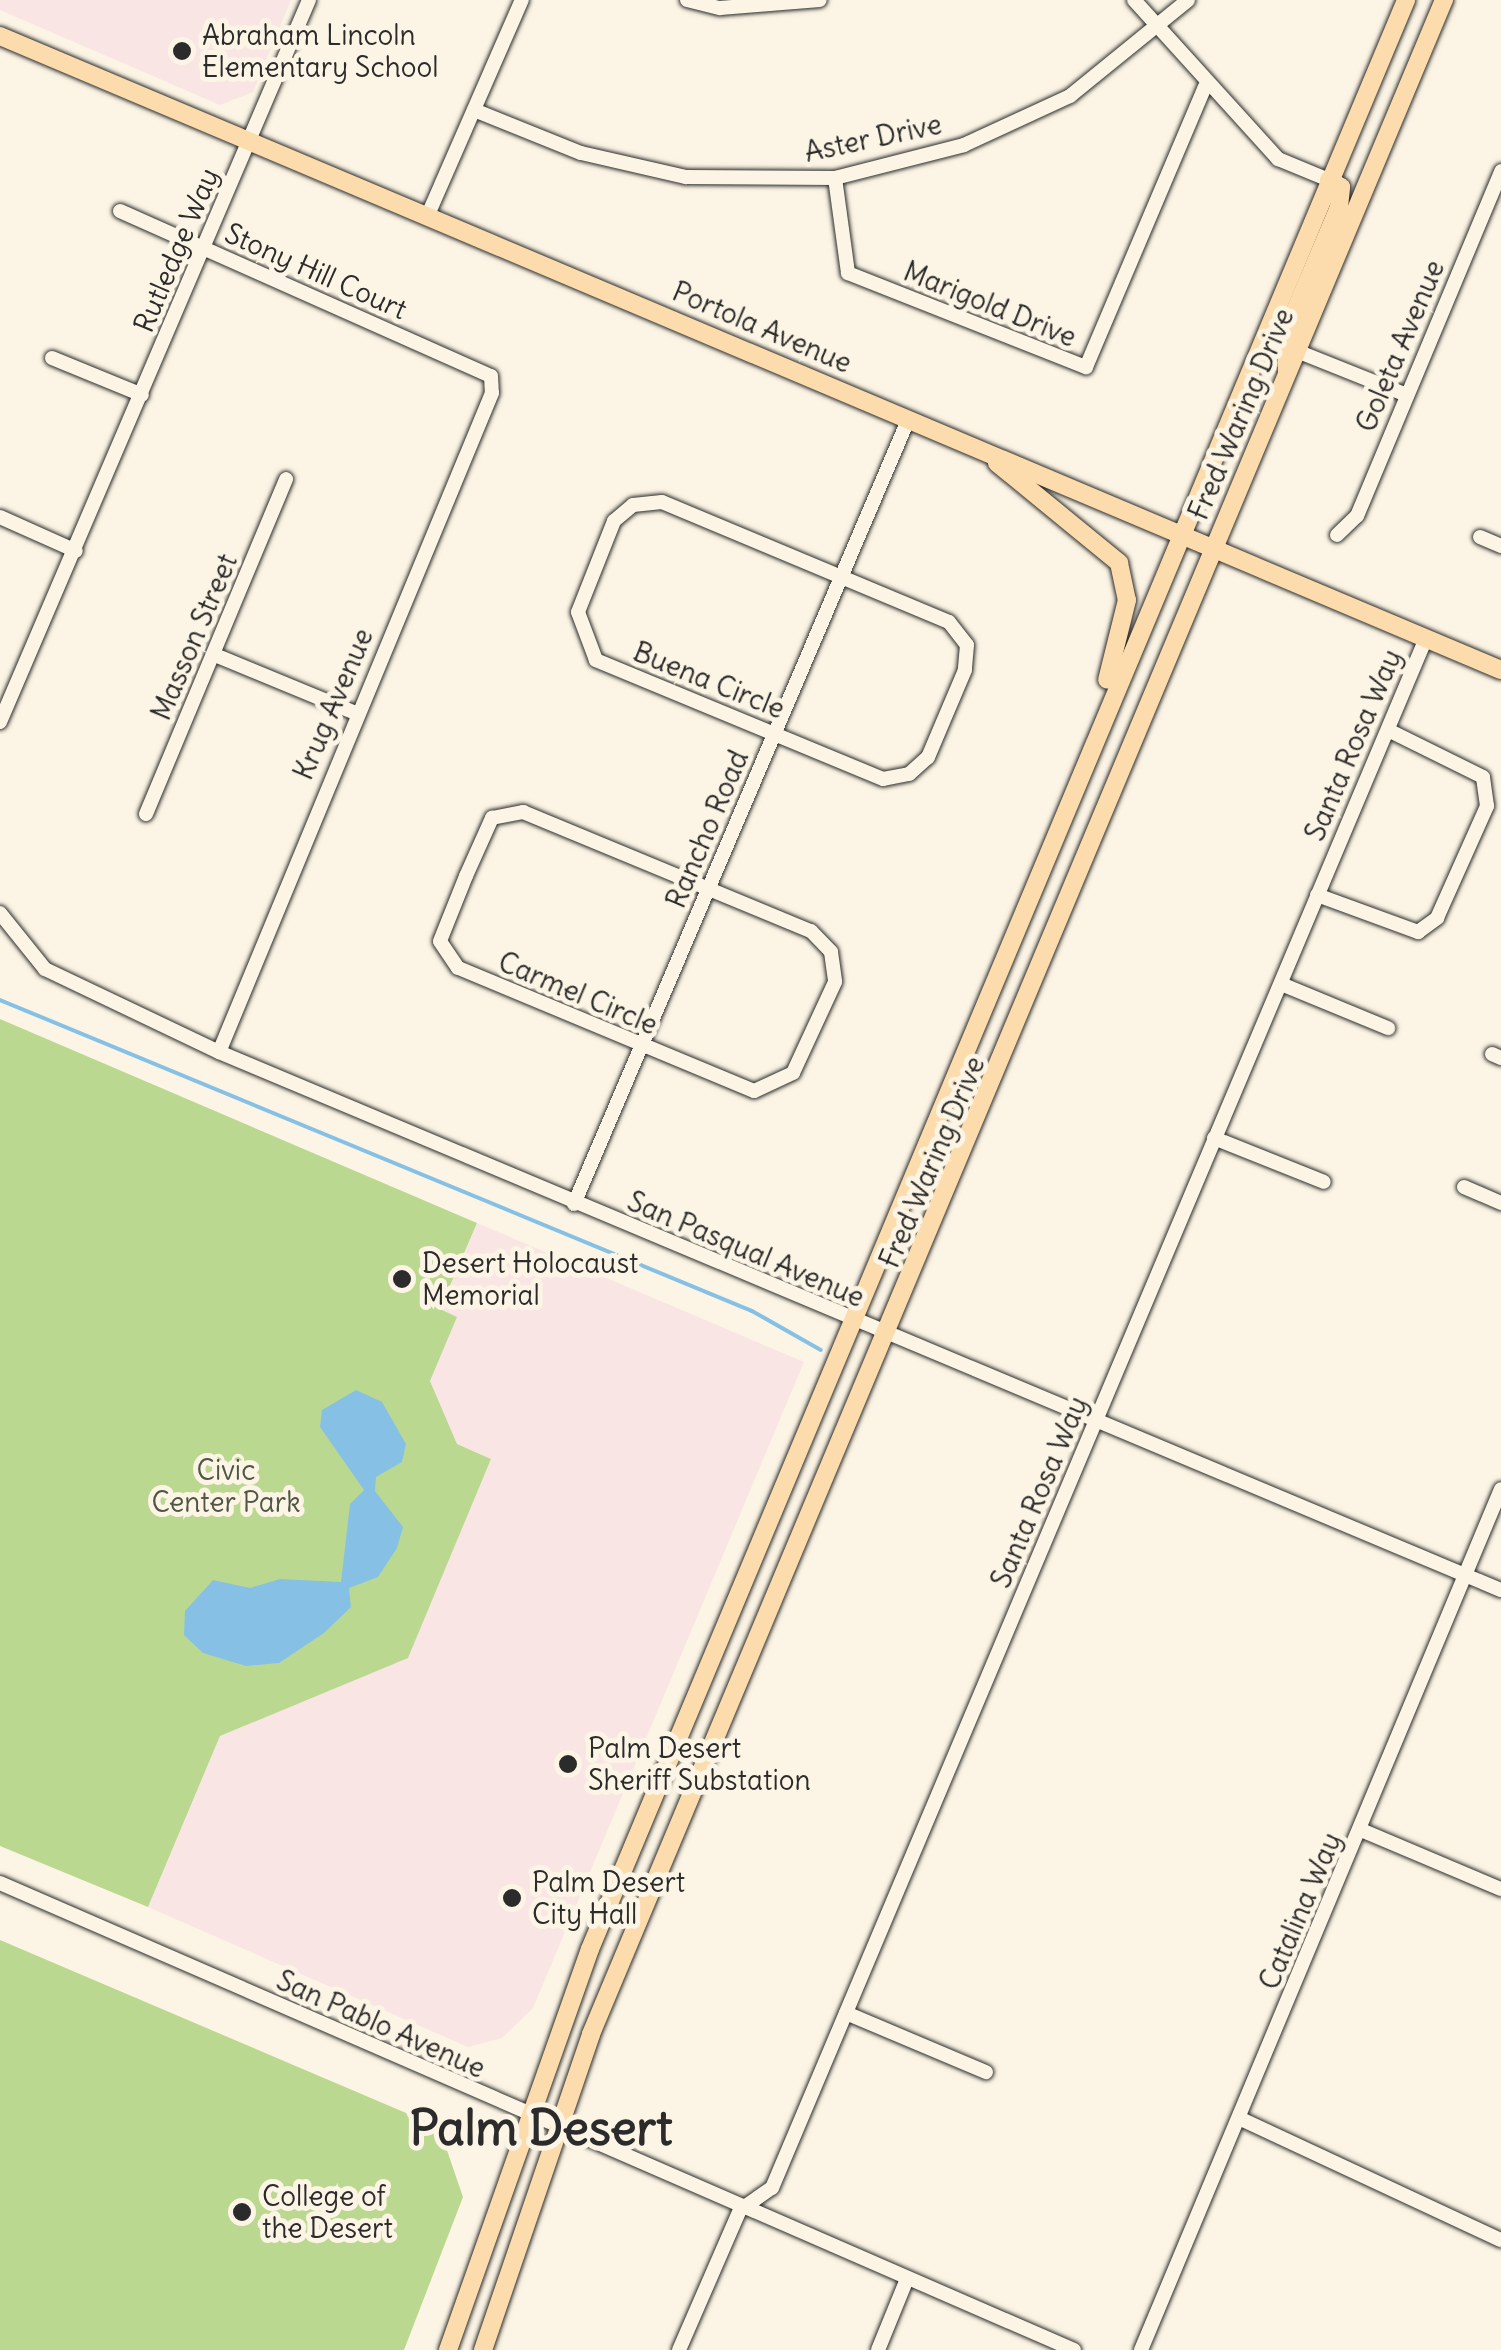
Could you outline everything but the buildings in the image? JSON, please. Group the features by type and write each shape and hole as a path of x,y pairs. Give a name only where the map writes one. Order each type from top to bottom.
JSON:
{"main road":[{"name":"Fred Waring Drive","path":"448,2350 590,1949 854,1322 1178,532 1406,0"},
{"name":"Fred Waring Drive","path":"483,2350 598,2016 888,1336 1444,0"},
{"name":"Portola Avenue","path":"0,36 1501,670"},
{"path":"1288,372 1286,332 1339,207 1341,186 1329,180"},
{"path":"977,447 1106,546 1126,578 1094,736"}],"street":[{"name":"Rutledge Way","path":"76,550 308,0"},
{"path":"427,217 522,0"},
{"path":"686,0 720,8 820,0"},
{"path":"1134,0 1206,86 1278,159 1329,180"},
{"name":"Aster Drive","path":"474,110 581,153 686,177 836,178 964,145 1070,96 1159,29 1188,0"},
{"name":"Marigold Drive","path":"836,178 848,273 1086,367 1206,86"},
{"name":"Goleta Avenue","path":"1338,535 1357,516 1501,171"},
{"name":"Stony Hill Court","path":"120,211 491,376"},
{"path":"1297,351 1408,394"},
{"path":"52,358 142,395"},
{"name":"Krug Avenue","path":"219,1052 356,713 492,394 491,376"},
{"name":"Rancho Road","path":"574,1204 909,418"},
{"name":"Masson Street","path":"146,814 286,479"},
{"name":"Buena Circle","path":"662,502 844,578 949,622 966,645 928,757 909,774 884,779 596,660 578,612 614,522 634,505 662,502"},
{"path":"0,517 76,550 4,699 0,722"},
{"path":"1480,537 1501,546"},
{"name":"Santa Rosa Way","path":"680,2350 740,2210 772,2188 1426,638"},
{"path":"215,655 356,713"},
{"path":"1317,894 1418,932 1437,918 1487,806 1483,777 1388,730"},
{"name":"Carmel Circle","path":"523,812 708,888 811,930 831,952 835,982 793,1073 777,1088 754,1091 640,1047 458,968 440,941 492,818 523,812"},
{"name":"San Pasqual Avenue","path":"0,913 45,969 219,1052 854,1322 1097,1418 1501,1590"},
{"path":"1281,984 1388,1028"},
{"path":"1214,1138 1324,1182"},
{"path":"1464,1187 1501,1203"},
{"name":"Catalina Way","path":"1141,2350 1501,1489"},
{"path":"1360,1830 1501,1889"},
{"name":"San Pablo Avenue","path":"0,1883 740,2210 1074,2350"},
{"path":"846,2013 986,2072"},
{"path":"1240,2118 1501,2240"},
{"path":"878,2350 908,2279"}],"shaded area":[{"name":"Abraham Lincoln Elementary School","path":"0,0 291,0 253,92 220,105 0,10"},
{"path":"477,1223 804,1362 533,2008 502,2038 468,2047 148,1907 220,1736 408,1657 491,1459 457,1444 430,1381 457,1317 440,1310"}],"green space":[{"name":"Civic Center Park","path":"0,1019 477,1223 440,1309 457,1317 430,1381 457,1444 491,1459 408,1658 220,1736 148,1907 0,1846"},
{"name":"College of the Desert","path":"0,1940 439,2127 463,2197 404,2350 0,2350"}],"water":[{"path":"356,1390 382,1402 406,1444 402,1462 376,1477 375,1491 403,1527 397,1548 378,1577 349,1588 351,1607 324,1633 279,1663 246,1666 203,1653 184,1635 185,1611 213,1580 250,1588 280,1579 341,1582 350,1504 364,1490 320,1427 322,1410"}],"waterway":[{"path":"0,1000 752,1311 821,1350"}],"place":[{"name":"Abraham Lincoln Elementary School","path":"182,51"},
{"name":"Desert Holocaust Memorial","path":"402,1279"},
{"name":"Palm Desert Sheriff Substation","path":"568,1764"},
{"name":"Palm Desert City Hall","path":"512,1898"},
{"name":"College of the Desert","path":"242,2212"}],"district":[{"name":"Palm Desert","path":"541,2129"}]}
